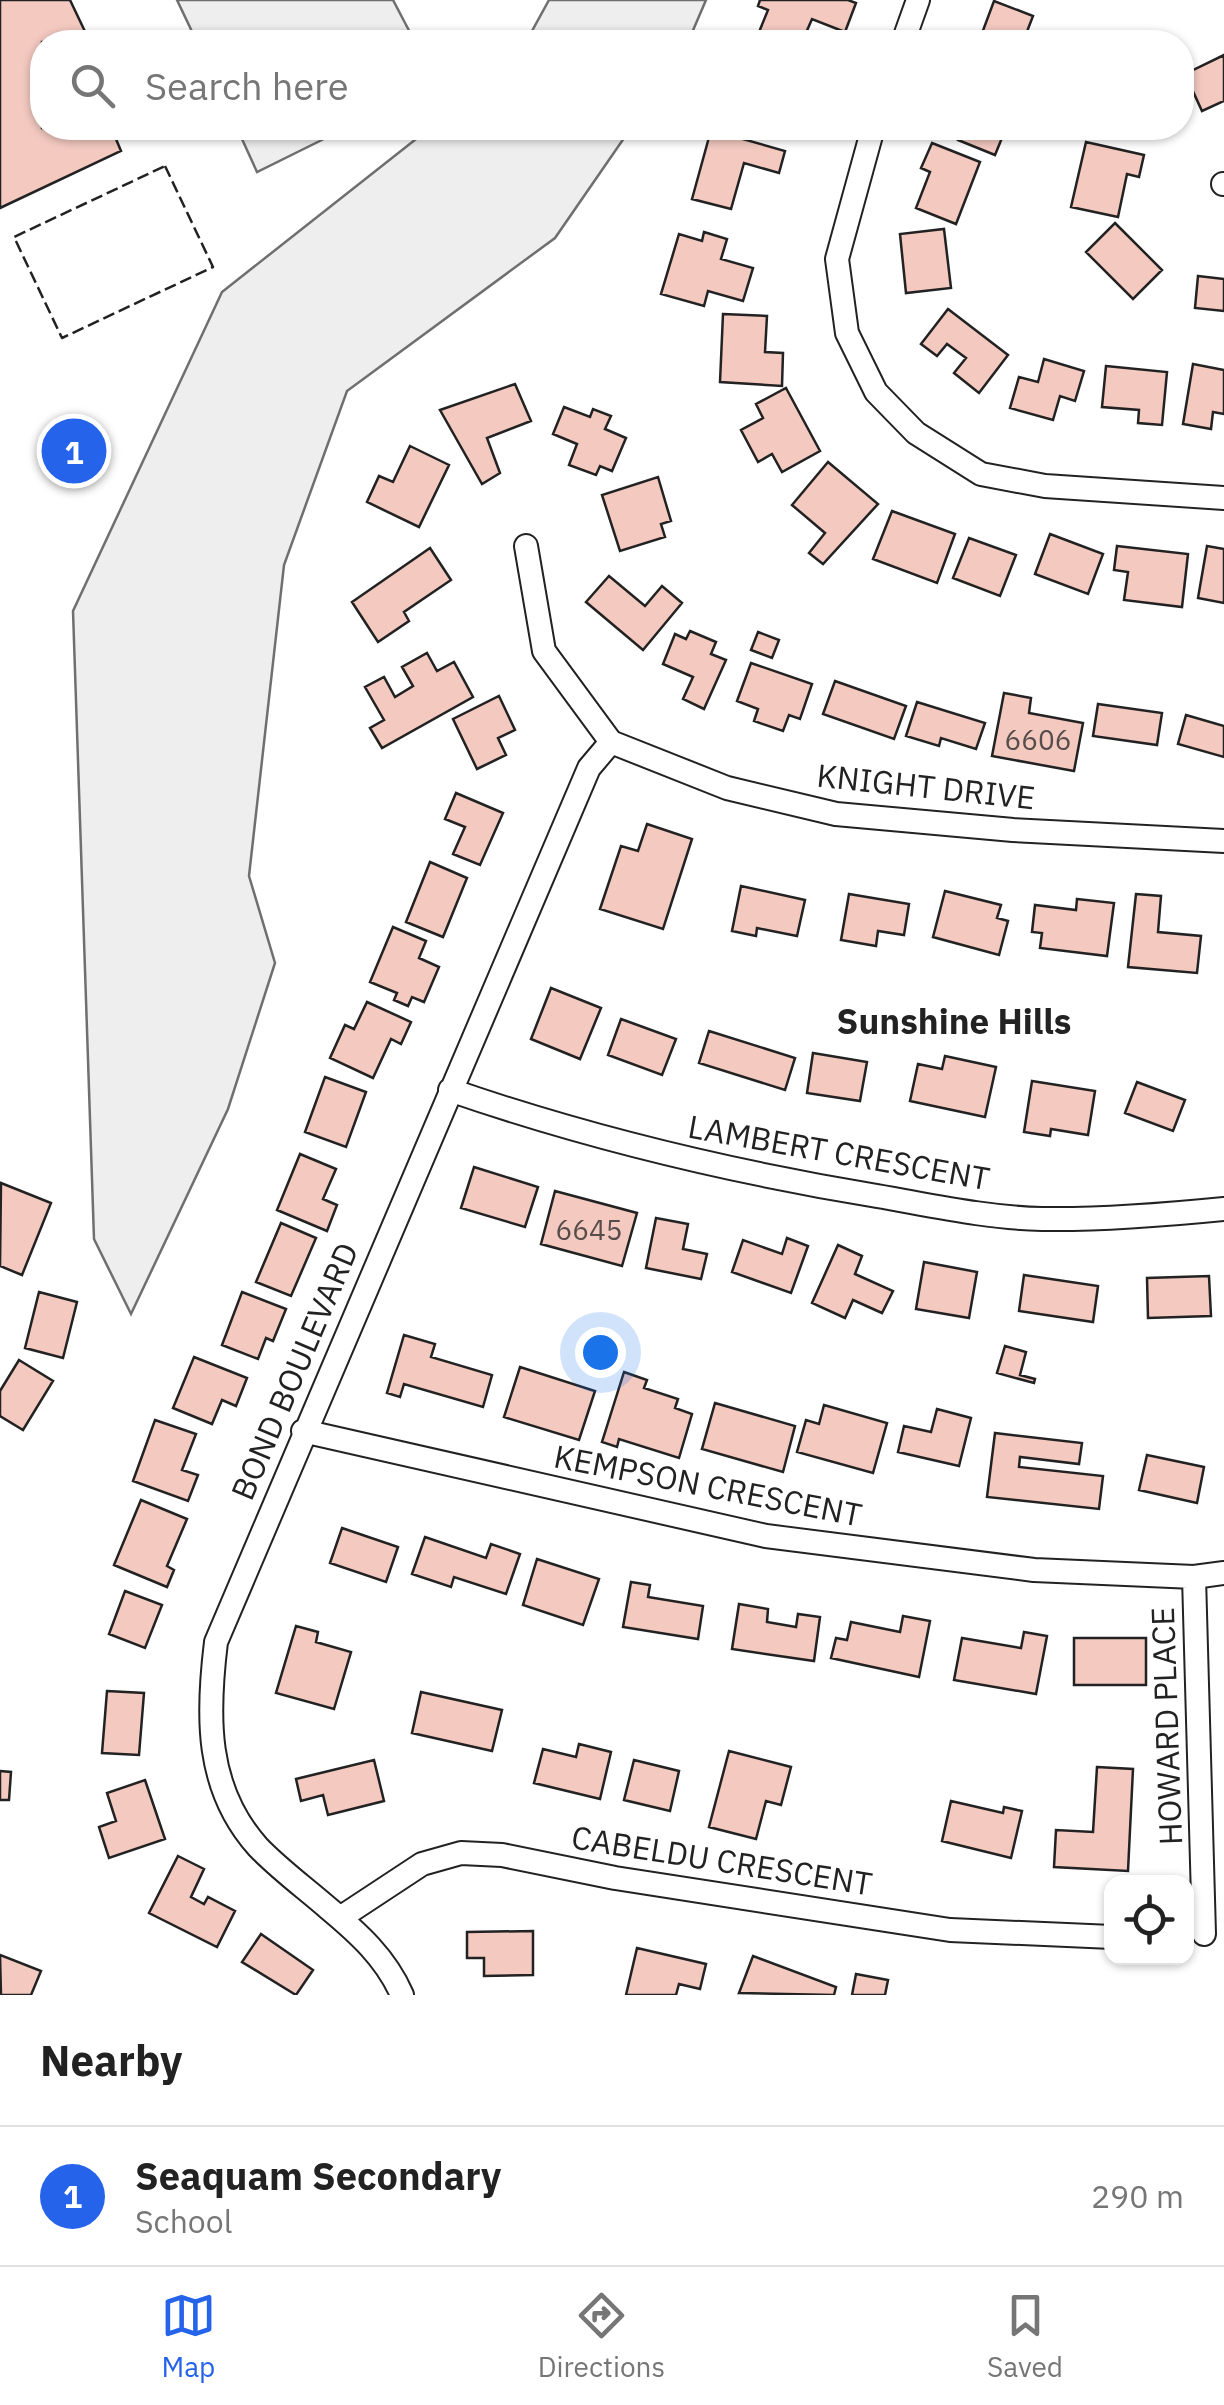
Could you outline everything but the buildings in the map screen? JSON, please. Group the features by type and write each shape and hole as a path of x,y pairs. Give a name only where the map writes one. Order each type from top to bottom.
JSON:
{"street":[{"path":"907,30 918,0"},
{"path":"870,140 837,259 847,333 876,392 916,433 981,474 1045,486 1224,498"},
{"path":"526,546 544,650 611,742"},
{"name":"KNIGHT DRIVE","path":"611,742 726,788 836,814 1014,830 1224,841"},
{"name":"BOND BOULEVARD","path":"402,1995 368,1942 257,1846 232,1807 214,1758 207,1716 216,1642 589,768 611,742"},
{"name":"LAMBERT CRESCENT","path":"450,1090 541,1122 778,1180 905,1201 1038,1219 1142,1217 1224,1209"},
{"name":"KEMPSON CRESCENT","path":"303,1431 766,1536 1034,1570 1194,1577 1224,1573"},
{"name":"HOWARD PLACE","path":"1194,1577 1205,1934"},
{"name":"CABELDU CRESCENT","path":"340,1918 422,1864 461,1853 502,1855 615,1878 950,1930 1104,1937"}],"shaded area":[{"path":"177,0 393,0 409,30 191,30"},
{"path":"549,0 706,0 693,30 533,30"},
{"path":"242,140 322,140 257,172"},
{"path":"415,140 623,140 555,238 347,391 284,565 249,876 275,963 228,1109 131,1314 94,1239 73,611 222,292"}],"fence":[{"path":"165,166 213,267 62,338 14,237 165,166"}],"place":[{"name":"Seaquam Secondary","path":"74,451"}],"district":[{"name":"Sunshine Hills","path":"954,1021"}]}
